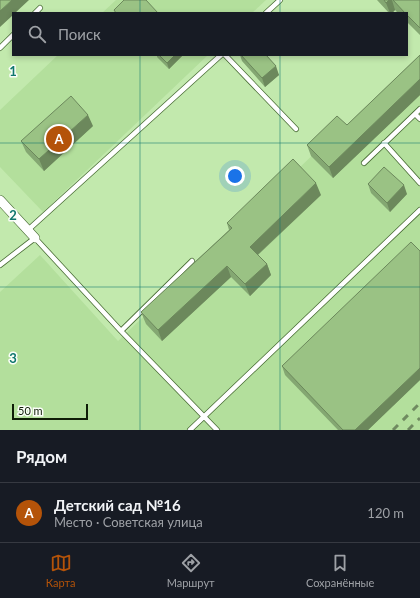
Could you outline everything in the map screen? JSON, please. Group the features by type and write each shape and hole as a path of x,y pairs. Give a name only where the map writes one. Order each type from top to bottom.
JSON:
{"street":[{"path":"0,200 35,238"}],"lane":[{"path":"267,12 280,0"},
{"path":"36,12 40,8"},
{"path":"0,48 12,36"},
{"path":"28,230 220,56"},
{"path":"226,56 296,129"},
{"path":"364,163 420,109"},
{"path":"415,114 420,119"},
{"path":"384,143 420,183"},
{"path":"190,430 420,210"},
{"path":"0,265 35,238 215,429"},
{"path":"121,331 192,261"}],"shaded area":[{"path":"116,0 266,0 253,12 103,12"},
{"path":"57,56 207,56 43,212 0,167 0,110"},
{"path":"420,71 420,430 0,430 0,292 40,255 118,341 342,127 351,137"}],"building":[{"path":"0,0 12,0 0,11"},
{"path":"124,0 146,0 157,12 115,12 114,10"},
{"path":"393,0 420,0 420,28 408,16 408,12 404,12"},
{"path":"420,55 420,79 329,167 307,145 337,116 347,125"},
{"path":"160,56 174,56 167,63"},
{"path":"242,56 267,56 276,66 262,78"},
{"path":"71,96 88,115 39,159 21,141"},
{"path":"293,159 316,183 250,247 267,264 245,284 227,266 158,330 141,312 232,228 227,223"},
{"path":"384,167 404,185 387,203 368,184"},
{"path":"411,242 420,251 420,368 355,430 343,430 282,366"}],"railway":[{"path":"393,430 420,403"},
{"path":"408,430 420,418"}],"place":[{"name":"Детский сад №16","path":"59,139"}]}
